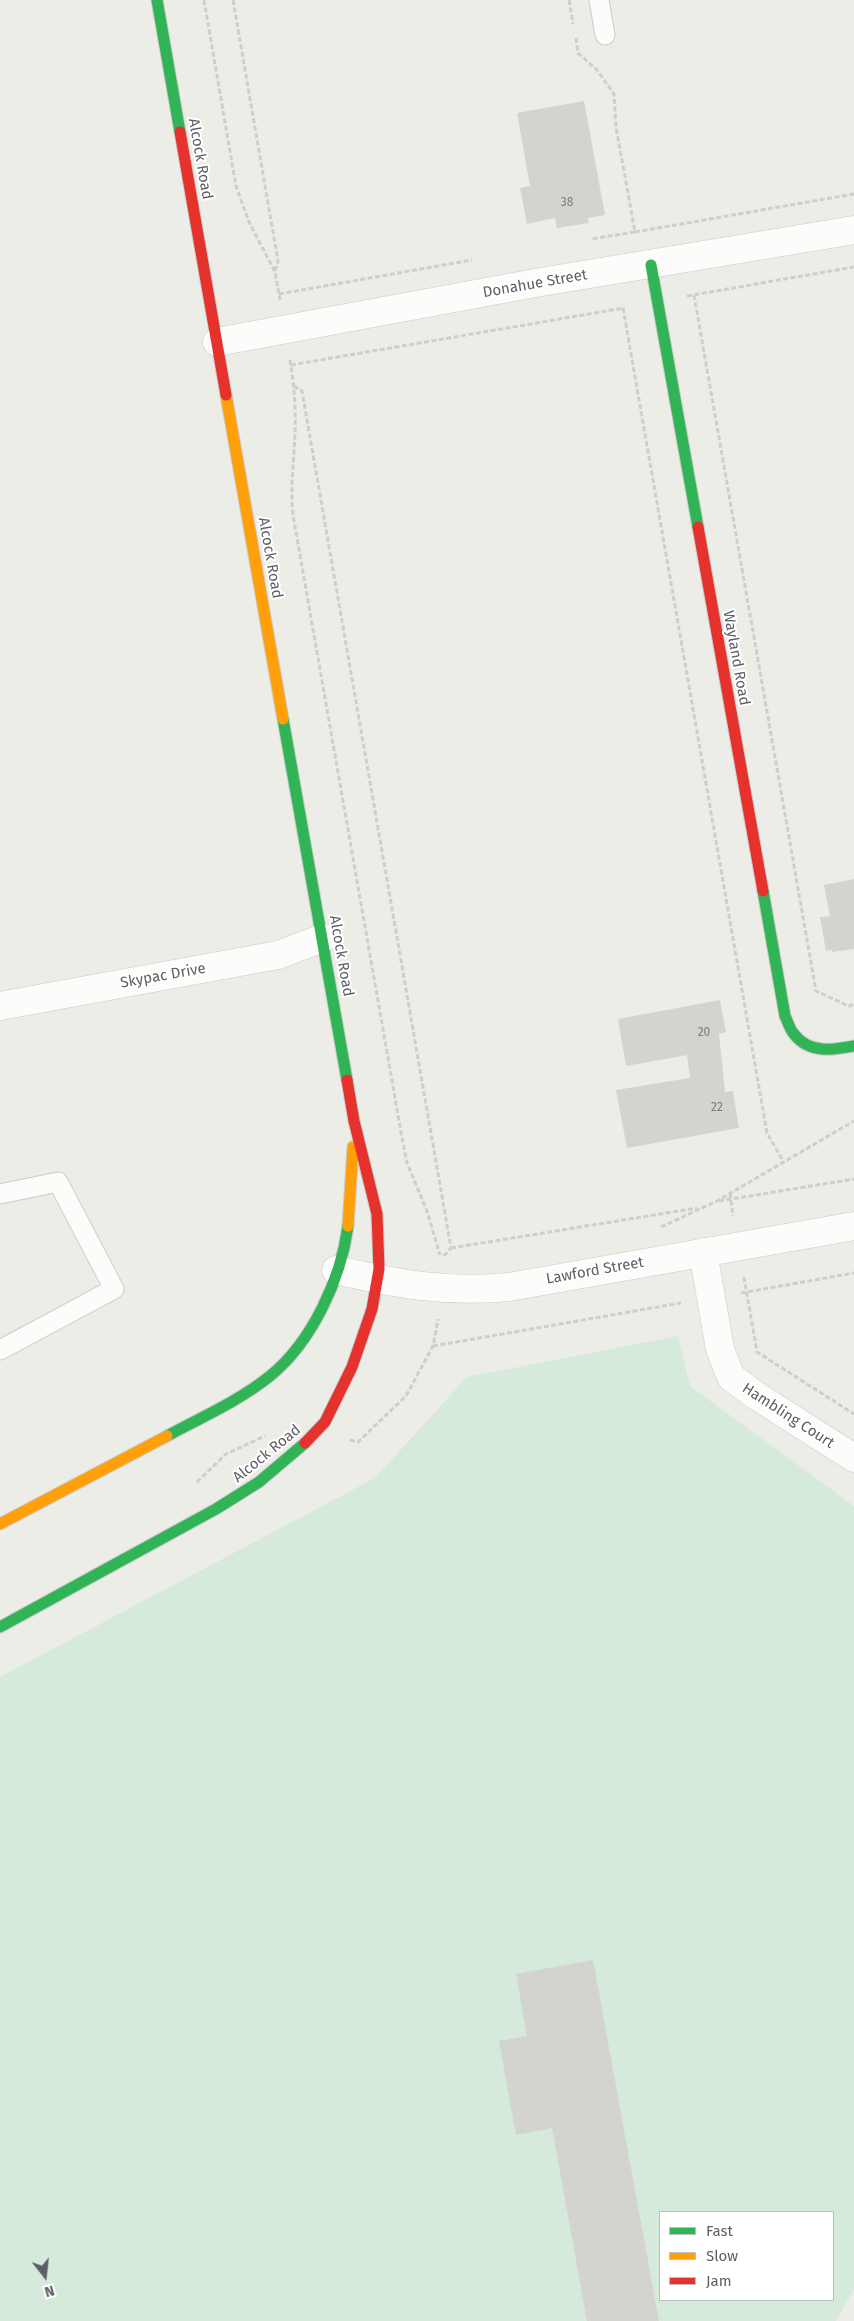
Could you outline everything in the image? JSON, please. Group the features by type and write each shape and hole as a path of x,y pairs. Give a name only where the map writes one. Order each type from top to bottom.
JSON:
{"street":[{"name":"Alcock Road","path":"0,1627 228,1504 286,1461 318,1431 331,1412 367,1330 376,1296 380,1262 379,1226 372,1186 354,1120 156,0"},
{"name":"Donahue Street","path":"217,342 535,283 854,230"},
{"name":"Wayland Road","path":"652,265 784,1016 794,1035 810,1046 829,1051 854,1046"},
{"name":"Skypac Drive","path":"0,1006 278,955 323,938"},
{"name":"Alcock Road","path":"0,1524 224,1406 272,1374 293,1351 315,1320 331,1288 346,1242 351,1198 354,1120"},
{"name":"Lawford Street","path":"336,1270 378,1280 441,1290 484,1290 854,1226"},
{"name":"Hambling Court","path":"703,1252 720,1350 731,1377 755,1395 854,1458"}],"lane":[{"path":"599,0 606,35"},
{"path":"0,1194 58,1182 114,1290 0,1350"}],"path":[{"path":"204,0 236,186 249,222 275,272 278,261 233,0"},
{"path":"569,0 574,26"},
{"path":"575,35 578,53 597,70 614,94 616,127 635,232"},
{"path":"586,240 854,194"},
{"path":"279,294 481,259"},
{"path":"291,365 854,267"},
{"path":"694,295 816,991 849,1006 854,1004"},
{"path":"623,308 767,1133 783,1161"},
{"path":"441,1260 427,1211 407,1163 402,1138 293,515 291,490 295,432 294,386 302,390 450,1248"},
{"path":"653,1230 717,1201 854,1121"},
{"path":"717,1201 731,1201 854,1179"},
{"path":"441,1260 450,1248 701,1207"},
{"path":"441,1260 450,1260"},
{"path":"433,1346 854,1273"},
{"path":"746,1292 757,1352 854,1414"}],"green space":[{"path":"678,1336 690,1386 854,1506 854,2289 836,2321 0,2321 0,1677 375,1478 467,1377"}],"building":[{"path":"584,101 605,215 588,218 589,223 557,228 555,218 527,224 520,188 530,186 517,113"},
{"path":"854,879 854,949 826,951 820,917 830,916 824,885"},
{"path":"720,1000 726,1032 719,1034 725,1092 733,1091 739,1128 627,1148 616,1090 690,1078 687,1055 626,1066 618,1019"},
{"path":"593,1960 659,2321 587,2321 552,2128 516,2135 499,2041 527,2036 516,1974"}],"traffic: fast":[{"path":"157,0 180,132"},
{"path":"651,265 698,527"},
{"path":"283,719 347,1080"},
{"path":"763,891 785,1016 791,1030 800,1040 814,1048 838,1049 854,1046"},
{"path":"167,1436 258,1385 285,1362 299,1346 311,1328 331,1288 339,1267 348,1226"},
{"path":"0,1627 216,1509 259,1482 305,1443"}],"traffic: slow":[{"path":"226,395 283,719"},
{"path":"348,1226 353,1147"},
{"path":"0,1524 167,1436"}],"traffic: jam":[{"path":"180,132 226,395"},
{"path":"698,527 763,891"},
{"path":"305,1443 325,1422 352,1367 372,1309 379,1269 377,1214 354,1121 347,1080"}]}
